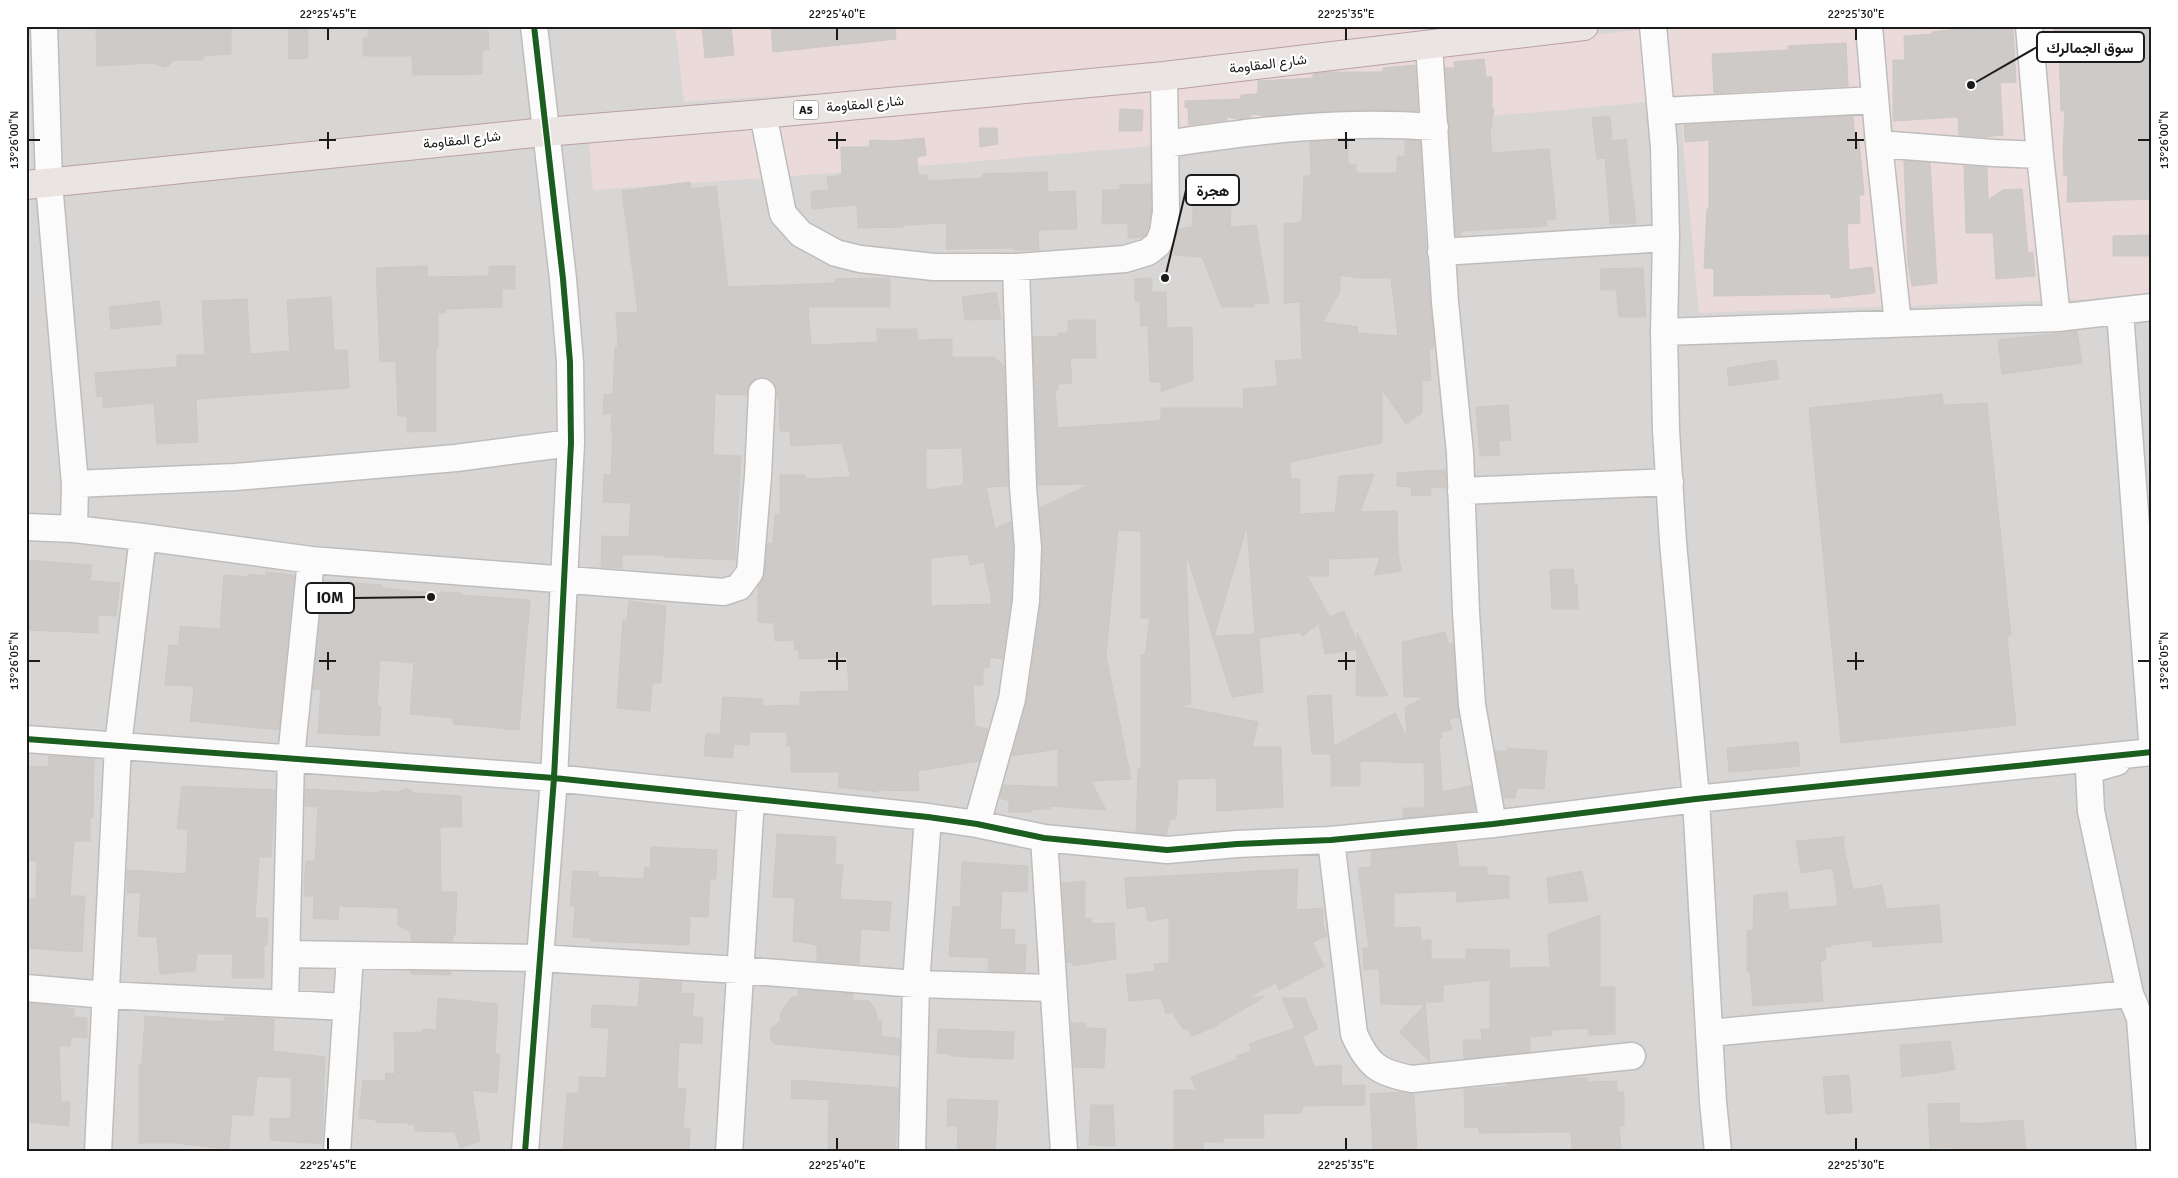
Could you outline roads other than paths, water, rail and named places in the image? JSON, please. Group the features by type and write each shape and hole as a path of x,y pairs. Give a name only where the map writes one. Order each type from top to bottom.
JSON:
{"highway":[{"name":"شارع المقاومة","path":"38,184 545,132 763,114 1164,76 1429,45 1463,33 1584,26"}],"street":[{"path":"44,26 38,184 75,484 74,529"},
{"path":"525,1152 554,778 571,443 570,362 563,278 534,26"},
{"path":"1654,26 1662,111 1666,238 1664,332 1666,430 1673,542 1696,799 1709,1034 1718,1152"},
{"path":"1869,26 1898,324"},
{"path":"2029,26 2057,318"},
{"path":"1429,45 1441,252 1457,416 1472,705 1493,824"},
{"path":"763,114 783,214 801,234 836,253 860,259 934,267 1016,266 1125,259 1148,252 1158,244 1163,232 1166,212 1164,76"},
{"path":"1662,111 1876,100"},
{"path":"1166,144 1270,129 1344,123 1385,123 1435,127"},
{"path":"1879,144 2040,155"},
{"path":"1441,252 1666,238"},
{"path":"977,824 1012,699 1026,601 1028,548 1023,487 1016,266"},
{"path":"1664,332 2057,318 2152,307"},
{"path":"2120,312 2152,739"},
{"path":"26,526 74,529 143,537 311,560 724,592 739,587 750,572 758,476 762,392"},
{"path":"75,484 235,478 456,458 571,443"},
{"path":"1461,491 1670,482"},
{"path":"98,1152 118,745 143,537"},
{"path":"285,1004 291,758 311,560"},
{"path":"26,739 554,778 928,817 977,824 1044,838 1167,850 1237,844 1331,840 1493,824 1696,799 2152,752"},
{"path":"2150,1152 2146,1018 2130,994 2092,811 2089,770 2152,752"},
{"path":"729,1152 751,798"},
{"path":"912,1152 916,984 928,817"},
{"path":"1044,838 1064,1152"},
{"path":"1331,840 1354,1034 1363,1052 1377,1069 1392,1076 1412,1079 1632,1056"},
{"path":"286,954 539,958 739,970 916,984 1053,988"},
{"path":"337,1152 350,956"},
{"path":"26,988 106,995 347,1007"},
{"path":"1709,1034 2130,994"}],"place":[{"name":"سوق الجمالرك","path":"1971,85"},
{"name":"هجرة","path":"1165,278"},
{"name":"IOM","path":"431,597"}]}
